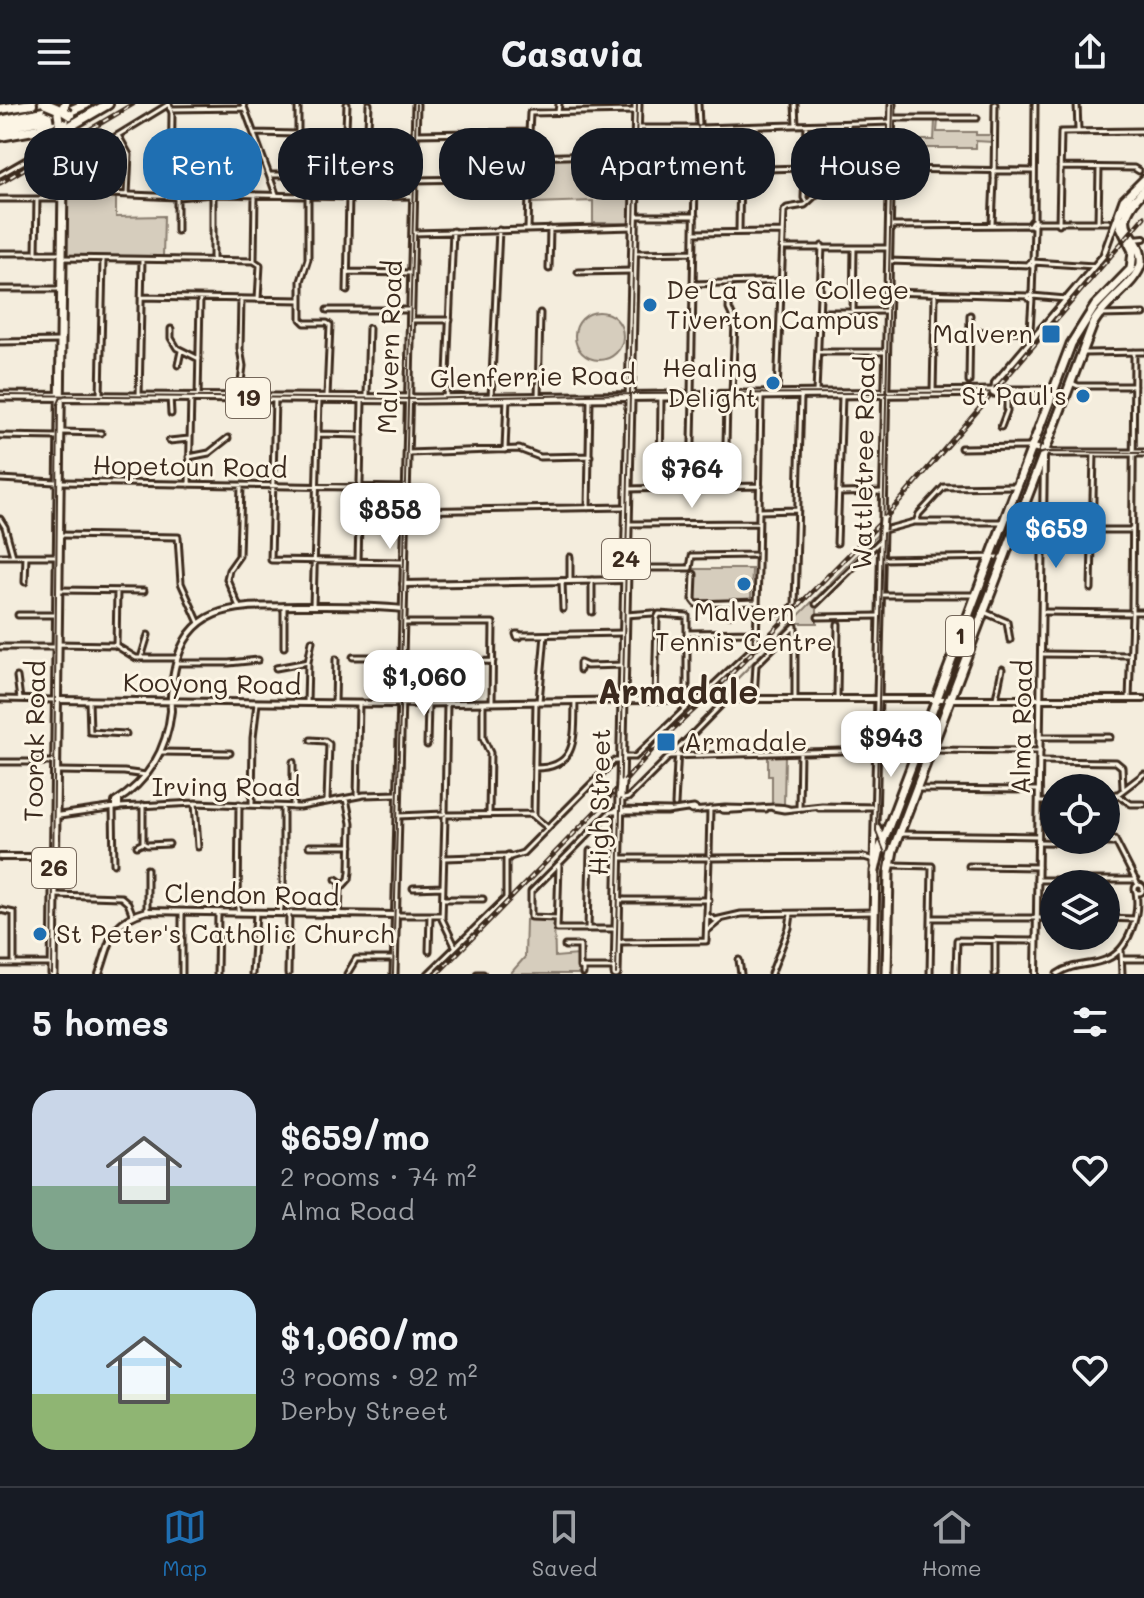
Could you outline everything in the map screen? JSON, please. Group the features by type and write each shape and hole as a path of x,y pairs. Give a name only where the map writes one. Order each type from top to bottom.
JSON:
{"highway":[{"path":"0,109 32,104"},
{"path":"0,128 86,104"},
{"path":"68,128 108,104"},
{"path":"0,136 32,131 58,112"},
{"path":"0,121 58,112 85,118"}],"main road":[{"name":"Malvern Road","path":"416,104 416,128"},
{"name":"Wattletree Road","path":"892,104 892,128"},
{"name":"High Street","path":"636,108 636,127"},
{"path":"1131,269 1134,253 1119,222 1120,208 1144,180"},
{"name":"1","path":"873,974 875,875 883,840 1071,344 1135,276 1141,262 1141,238 1126,219 1128,208 1141,193"},
{"name":"Toorak Road","path":"53,974 63,200"},
{"name":"Malvern Road","path":"394,974 414,200"},
{"name":"High Street","path":"616,971 634,200"},
{"name":"Wattletree Road","path":"875,875 891,200"},
{"name":"1","path":"887,974 892,863 899,834 1065,397 1074,384 1088,323 1098,302 1131,269"},
{"path":"1061,370 1066,375 1075,371"},
{"name":"Glenferrie Road","path":"0,396 409,399 493,395 507,398 1006,391 1053,392 1065,397"},
{"path":"1032,447 1045,452 1144,453"},
{"name":"Wattletree Road","path":"876,822 892,863"}],"street":[{"path":"298,104 298,128"},
{"path":"346,128 347,104"},
{"path":"368,128 369,104"},
{"path":"558,112 559,104"},
{"path":"698,104 698,126"},
{"path":"794,125 795,104"},
{"path":"993,224 995,104"},
{"path":"1032,334 1035,104"},
{"path":"1077,104 1077,130"},
{"path":"127,130 169,107 244,106 252,128"},
{"path":"169,107 170,128"},
{"path":"528,128 530,113 636,108"},
{"path":"636,127 880,124 902,117 977,118"},
{"path":"777,394 785,209 808,202 822,189 845,190 848,124"},
{"path":"1059,224 1061,132 1144,131"},
{"path":"127,151 127,193 143,194"},
{"path":"262,155 277,196 262,196"},
{"path":"0,175 24,161"},
{"path":"1060,167 1134,168 1139,171"},
{"path":"1098,222 1099,168"},
{"path":"930,170 1034,171"},
{"path":"269,175 278,175"},
{"path":"1108,243 1127,203 1141,193"},
{"path":"0,199 24,199"},
{"path":"36,253 37,200"},
{"path":"177,200 177,231"},
{"path":"213,200 213,260"},
{"path":"254,261 255,200"},
{"path":"308,200 308,259 302,277 301,319 304,323 328,326 318,434 313,606"},
{"path":"347,291 349,200"},
{"path":"528,229 529,200"},
{"path":"691,488 695,200"},
{"path":"739,200 739,233"},
{"path":"992,392 1032,334 1103,256 1120,208"},
{"path":"634,216 695,216"},
{"path":"891,225 1108,222"},
{"path":"415,231 634,227"},
{"path":"549,269 550,229"},
{"path":"448,396 452,230"},
{"path":"493,395 497,230"},
{"path":"695,233 783,232"},
{"path":"1114,233 1124,232"},
{"path":"816,393 823,247"},
{"path":"847,247 862,247"},
{"path":"782,248 889,247"},
{"path":"853,312 854,248"},
{"path":"1131,269 1142,248"},
{"path":"633,253 694,252"},
{"path":"0,253 254,261 260,265 258,299"},
{"path":"100,396 103,258"},
{"path":"139,397 142,259"},
{"path":"891,260 1091,266"},
{"path":"578,272 633,271"},
{"path":"348,272 412,273"},
{"path":"694,283 781,282"},
{"path":"725,487 727,404 734,394 735,321 729,309 730,283"},
{"path":"0,289 61,289"},
{"path":"887,294 1065,300"},
{"path":"933,392 935,295"},
{"path":"141,297 301,300"},
{"path":"189,485 189,439 199,359 200,299"},
{"path":"239,398 243,366 240,349 241,299"},
{"path":"327,310 411,310"},
{"path":"819,312 887,312"},
{"path":"538,397 540,313"},
{"path":"1097,316 1144,314"},
{"path":"969,382 970,315"},
{"path":"411,320 450,320"},
{"path":"358,562 369,328"},
{"path":"171,329 173,341 181,351 199,359"},
{"path":"970,332 1032,334"},
{"path":"0,342 60,341"},
{"path":"178,365 181,351"},
{"path":"818,352 886,352"},
{"path":"1129,699 1134,352"},
{"path":"1081,354 1144,352"},
{"path":"1074,384 1134,386"},
{"path":"1001,427 1007,411 1006,391"},
{"path":"837,543 842,393"},
{"path":"720,394 727,404"},
{"path":"706,696 751,649 756,632 761,394"},
{"path":"756,612 787,612 795,606 801,394"},
{"path":"660,488 661,395"},
{"path":"589,508 590,396"},
{"path":"170,397 171,414"},
{"path":"275,398 271,560 404,562"},
{"path":"505,450 507,398"},
{"path":"0,436 101,433"},
{"path":"318,434 362,435"},
{"path":"189,457 209,453 228,438"},
{"path":"169,441 189,439"},
{"path":"961,448 1032,447"},
{"path":"407,452 523,450 540,457 590,456"},
{"name":"Alma Road","path":"1036,974 1045,452"},
{"path":"1091,589 1094,453"},
{"path":"1036,474 1043,481"},
{"name":"Hopetoun Road","path":"0,479 70,484 406,488"},
{"path":"239,607 227,579 239,556 241,486"},
{"path":"916,522 919,514 944,487 1017,486"},
{"path":"628,489 759,487"},
{"path":"840,493 883,492"},
{"path":"405,511 627,507"},
{"path":"759,511 798,510"},
{"path":"0,519 13,556"},
{"path":"816,604 882,533 916,522 1003,522"},
{"path":"627,524 758,523"},
{"path":"1043,530 1132,530"},
{"path":"59,535 178,537 181,583 202,622"},
{"path":"626,568 690,568 692,556 757,554"},
{"path":"0,556 58,556"},
{"path":"25,582 26,556"},
{"path":"570,557 570,581"},
{"path":"882,559 1004,557"},
{"path":"694,574 694,603 757,603"},
{"path":"592,580 592,612"},
{"path":"403,584 626,580"},
{"path":"562,581 563,609"},
{"path":"58,590 144,591"},
{"path":"116,646 117,591"},
{"path":"881,595 975,595"},
{"path":"728,603 729,615"},
{"path":"284,606 284,647"},
{"path":"114,864 116,807 119,800 146,775 161,752 171,711 177,661 188,635 202,622 239,607 403,608"},
{"path":"984,612 1007,622 1010,640"},
{"path":"1042,612 1144,612"},
{"path":"655,614 655,699"},
{"path":"18,615 57,615"},
{"path":"444,858 508,858 523,853 619,761 635,757 688,706 686,616 625,615"},
{"path":"818,617 880,616"},
{"path":"402,623 493,623 492,702"},
{"path":"837,698 838,624"},
{"path":"754,698 756,665 796,626 795,698"},
{"path":"687,633 756,632"},
{"path":"520,635 624,633"},
{"path":"141,658 148,635"},
{"path":"534,814 538,701 545,635"},
{"path":"307,703 312,641"},
{"path":"0,647 116,646 131,656 141,658 229,663 258,660"},
{"path":"1041,654 1130,655"},
{"path":"353,657 493,661"},
{"path":"335,703 336,659"},
{"path":"276,668 308,662"},
{"path":"587,666 624,665"},
{"path":"996,698 1002,669"},
{"path":"17,677 20,699"},
{"name":"Kooyong Road","path":"0,699 428,704 688,699 706,696 715,699 1144,699"},
{"path":"712,713 715,699"},
{"path":"673,810 680,745 722,704 723,699"},
{"path":"89,700 90,732 126,734"},
{"path":"535,768 555,765 569,753 574,740 575,700"},
{"path":"483,702 483,735 490,753 489,814"},
{"path":"252,805 257,703"},
{"path":"447,703 442,915 455,946"},
{"path":"357,797 359,704"},
{"path":"427,745 428,704"},
{"path":"1040,737 1110,737"},
{"path":"311,740 329,744 327,802"},
{"path":"620,797 630,796 669,757 677,755 877,750"},
{"path":"931,750 1040,751"},
{"path":"161,752 230,753"},
{"path":"799,808 800,752"},
{"path":"1039,761 1116,762 1122,767 1123,788"},
{"path":"0,762 55,762"},
{"path":"293,762 293,807"},
{"path":"54,771 146,775"},
{"path":"1120,791 1144,774"},
{"path":"917,788 1039,790"},
{"name":"Irving Road","path":"54,817 143,805 195,803 293,807 398,794"},
{"path":"1120,796 1132,804 1144,804"},
{"path":"339,914 339,892 350,876 351,823 346,799"},
{"path":"195,803 198,847"},
{"path":"238,912 239,804"},
{"path":"143,805 143,843"},
{"path":"280,913 283,896 283,807"},
{"path":"557,918 531,917 531,892 610,812 876,807"},
{"path":"616,942 704,942 707,939 710,809"},
{"path":"398,816 534,814 548,828"},
{"path":"899,834 1038,839"},
{"path":"137,846 143,843 169,844"},
{"path":"309,846 351,846"},
{"path":"1057,974 1073,966 1107,959 1121,949 1135,918 1139,885 1120,849"},
{"path":"864,857 875,850"},
{"path":"588,929 590,851"},
{"path":"1,858 54,857"},
{"path":"619,858 864,857 874,860"},
{"path":"428,974 505,896 508,858"},
{"path":"892,863 931,865 930,974"},
{"path":"559,864 558,930 617,929"},
{"path":"969,866 1038,867"},
{"path":"147,869 147,911"},
{"path":"336,879 343,884"},
{"path":"1037,880 1139,885"},
{"path":"413,888 443,887"},
{"path":"54,895 119,896 128,903 133,916"},
{"path":"443,899 483,899"},
{"path":"618,900 709,900"},
{"path":"0,910 14,913 14,964"},
{"name":"Clendon Road","path":"99,974 112,933 133,916 147,911 442,915"},
{"path":"182,912 182,974"},
{"path":"217,974 218,912"},
{"path":"708,916 713,920 737,914 875,912"},
{"path":"252,974 256,913"},
{"path":"288,974 289,913"},
{"path":"771,974 790,923 790,913"},
{"path":"429,951 430,915"},
{"path":"1120,918 1144,916"},
{"path":"708,930 723,918"},
{"path":"931,918 1037,918"},
{"path":"995,940 995,974"},
{"path":"956,974 957,941 1036,941"},
{"path":"565,946 580,946 583,974"},
{"path":"1121,949 1122,974"},
{"path":"347,974 357,958 394,959"},
{"path":"1123,959 1144,959"},
{"path":"739,960 743,966 741,974"},
{"path":"0,964 53,964"},
{"path":"583,968 616,971"},
{"path":"477,974 483,974"}],"shaded area":[{"path":"935,120 938,120 937,132 992,135 992,142 976,141 976,148 930,148 930,140 934,140"},
{"path":"571,158 571,200 630,200 630,223 593,223 593,201 532,203 532,200 555,200 555,159"},
{"path":"67,200 116,200 116,217 164,216 163,257 66,255"},
{"path":"599,312 608,313 616,319 622,327 622,345 616,353 608,359 599,360 590,359 582,353 576,345 575,336 576,327 582,319 590,313"},
{"path":"878,534 878,538 814,603 817,623 794,623 729,687"},
{"path":"694,569 752,569 751,600 695,602"},
{"path":"785,755 784,804 772,804 768,756"},
{"path":"554,919 555,957 578,955 580,974 510,974 525,957 526,920"}],"tram line":[{"path":"393,974 416,104"},
{"path":"616,974 637,104"},
{"path":"886,856 876,831 893,104"},
{"path":"0,395 416,399 630,394 1054,392 1057,403 889,845 883,873 881,974"},
{"path":"52,974 58,404 61,397 67,395"},
{"path":"1033,460 1038,454 1046,452 1144,453"}],"railway":[{"path":"0,183 133,104"},
{"path":"437,974 625,781 658,743 711,694 887,516 1144,217"}],"place":[{"name":"De La Salle College Tiverton Campus","path":"650,305"},
{"name":"Malvern","path":"1051,334"},
{"name":"Healing Delight","path":"773,383"},
{"name":"St Paul's","path":"1083,396"},
{"name":"Malvern Tennis Centre","path":"744,584"},
{"name":"Armadale","path":"666,742"},
{"name":"St Peter's Catholic Church","path":"40,934"}],"district":[{"name":"Armadale","path":"678,692"}]}
